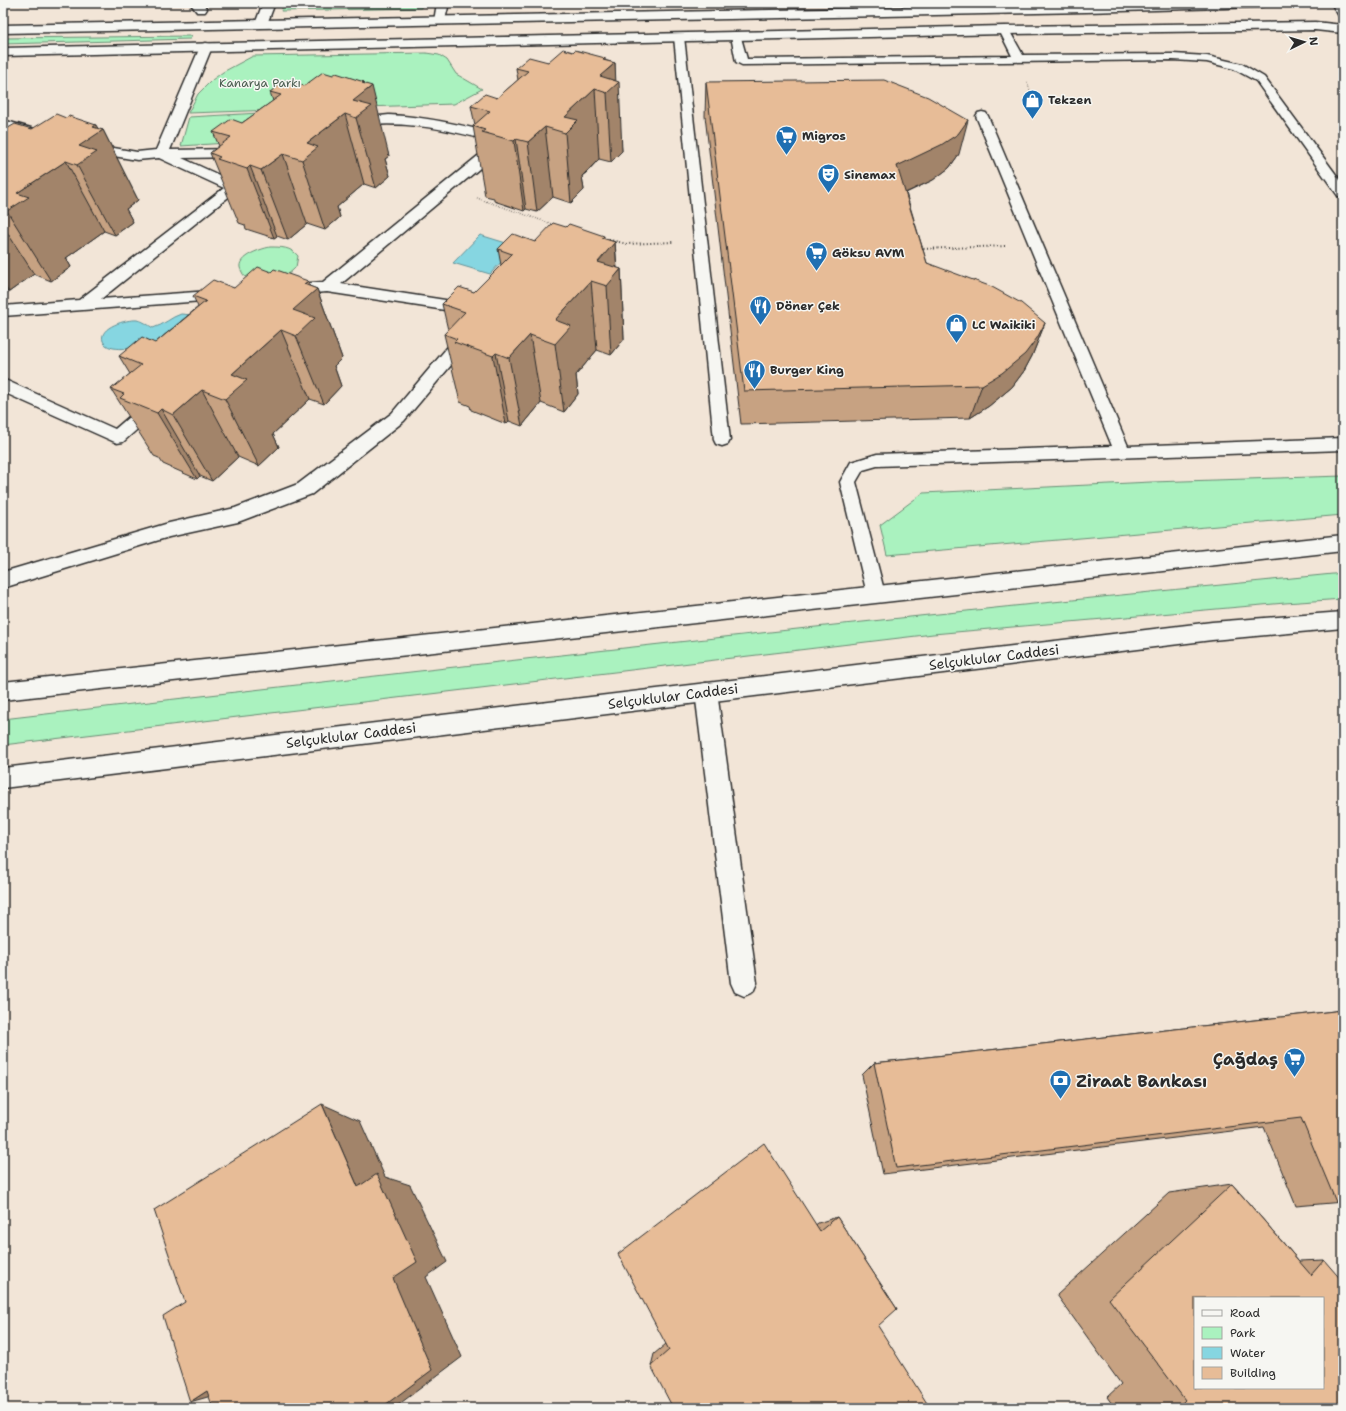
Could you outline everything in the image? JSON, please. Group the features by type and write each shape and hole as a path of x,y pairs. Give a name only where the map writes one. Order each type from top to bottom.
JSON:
{"street":[{"path":"261,24 269,3"},
{"path":"440,21 443,3"},
{"path":"3,29 993,10 1082,6 1259,3"},
{"path":"1337,3 1343,13"},
{"path":"993,10 1004,30"},
{"path":"732,15 736,36"},
{"path":"161,154 215,25"},
{"path":"3,52 1004,30 1315,26 1343,29"},
{"path":"327,287 511,136 406,120 365,120 336,126"},
{"path":"3,124 50,138 32,149"},
{"path":"72,144 94,150 137,156 161,154 258,159 234,187 83,305"},
{"path":"81,159 94,150"},
{"path":"161,154 234,187"},
{"path":"279,295 327,287 472,309"},
{"path":"3,311 234,294"},
{"path":"3,580 169,530 238,515 304,489 398,417 468,334"},
{"path":"3,385 117,436 170,391"},
{"path":"3,691 1343,543"},
{"name":"Selçuklular Caddesi","path":"3,778 1212,631 1343,620"},
{"path":"706,692 744,983"}],"lane":[{"path":"1004,30 1018,59"},
{"path":"736,36 742,62 1173,57 1207,59 1238,66 1260,79 1343,193"},
{"path":"679,37 722,440"},
{"path":"982,116 1122,451"},
{"path":"1331,176 1343,186"},
{"path":"876,594 848,482 857,466 877,460 1343,444"}],"path":[{"path":"448,188 557,226 551,231"},
{"path":"599,237 627,244 701,241"},
{"path":"920,249 1036,245"}],"green space":[{"path":"284,3 422,3 421,8 281,11"},
{"path":"192,36 190,39 3,44 3,38"},
{"name":"Kanarya Parkı","path":"426,53 439,55 447,60 456,74 482,89 454,104 188,113 198,94 212,80 223,72 253,56"},
{"path":"278,112 273,140 181,146 189,117"},
{"path":"270,247 286,248 295,253 298,256 296,267 283,277 256,279 245,276 240,267 244,258 254,252"},
{"path":"1343,476 1343,515 887,555 880,525 923,493 1151,482"},
{"path":"1343,573 1343,599 933,634 3,745 3,719 673,643 1175,589"}],"water":[{"path":"480,235 516,246 490,274 453,263"},
{"path":"181,314 193,315 202,333 149,346 133,348 119,349 108,347 103,341 105,332 114,325 137,320 144,322 153,328"}],"building":[{"path":"563,49 573,52 575,50 605,58 603,60 615,63 600,76 619,82 607,93 595,89 565,117 578,120 565,133 545,127 528,142 516,139 514,141 482,132 485,130 473,126 490,111 471,106 485,94 497,98 528,71 516,68 529,57 548,62"},
{"path":"323,72 333,75 336,73 372,86 353,101 372,106 356,118 345,114 307,143 318,147 302,160 283,154 261,170 250,166 247,169 217,159 220,157 210,153 231,137 213,132 231,119 242,123 281,95 270,92 286,80 304,86"},
{"name":"Göksu AVM","path":"884,80 928,97 968,120 958,134 941,145 897,166 927,263 992,287 1021,303 1045,323 1037,338 1025,354 1002,373 982,385 744,391 706,82"},
{"path":"56,114 66,118 69,116 96,125 93,127 103,130 79,146 97,152 77,165 66,161 17,193 29,197 7,211 3,210 3,141 5,140 3,139 3,131 15,124 32,129"},
{"path":"553,223 566,227 569,224 604,236 602,238 615,242 598,262 621,269 607,286 591,281 555,320 571,326 555,344 530,335 509,358 496,353 493,356 454,342 457,339 444,334 465,312 442,304 459,287 474,292 512,254 498,249 513,234 535,242"},
{"path":"258,267 271,272 274,269 308,281 304,284 317,289 293,310 315,318 296,336 281,330 232,374 247,380 225,399 202,390 173,415 161,409 157,413 120,398 124,394 111,389 141,365 119,356 142,337 155,343 206,301 193,296 213,280 234,288"},
{"name":"Ziraat Bankası","path":"1343,1010 1343,1202 1336,1202 1301,1118 896,1168 874,1063"},
{"path":"322,1104 358,1187 377,1174 417,1262 393,1278 432,1370 381,1408 213,1408 207,1391 190,1402 163,1316 185,1302 154,1210"},
{"path":"764,1143 820,1231 837,1217 897,1309 878,1326 930,1408 673,1408 651,1366 669,1350 618,1254"},
{"path":"1232,1184 1311,1275 1324,1260 1343,1282 1343,1408 1177,1408 1185,1400 1109,1299"}],"place":[{"name":"Tekzen","path":"1033,120"},
{"name":"Migros","path":"787,156"},
{"name":"Sinemax","path":"828,194"},
{"name":"Göksu AVM","path":"817,272"},
{"name":"Döner Çek","path":"760,326"},
{"name":"LC Waikiki","path":"956,344"},
{"name":"Burger King","path":"755,390"},
{"name":"Çağdaş","path":"1294,1078"},
{"name":"Ziraat Bankası","path":"1061,1100"}]}
